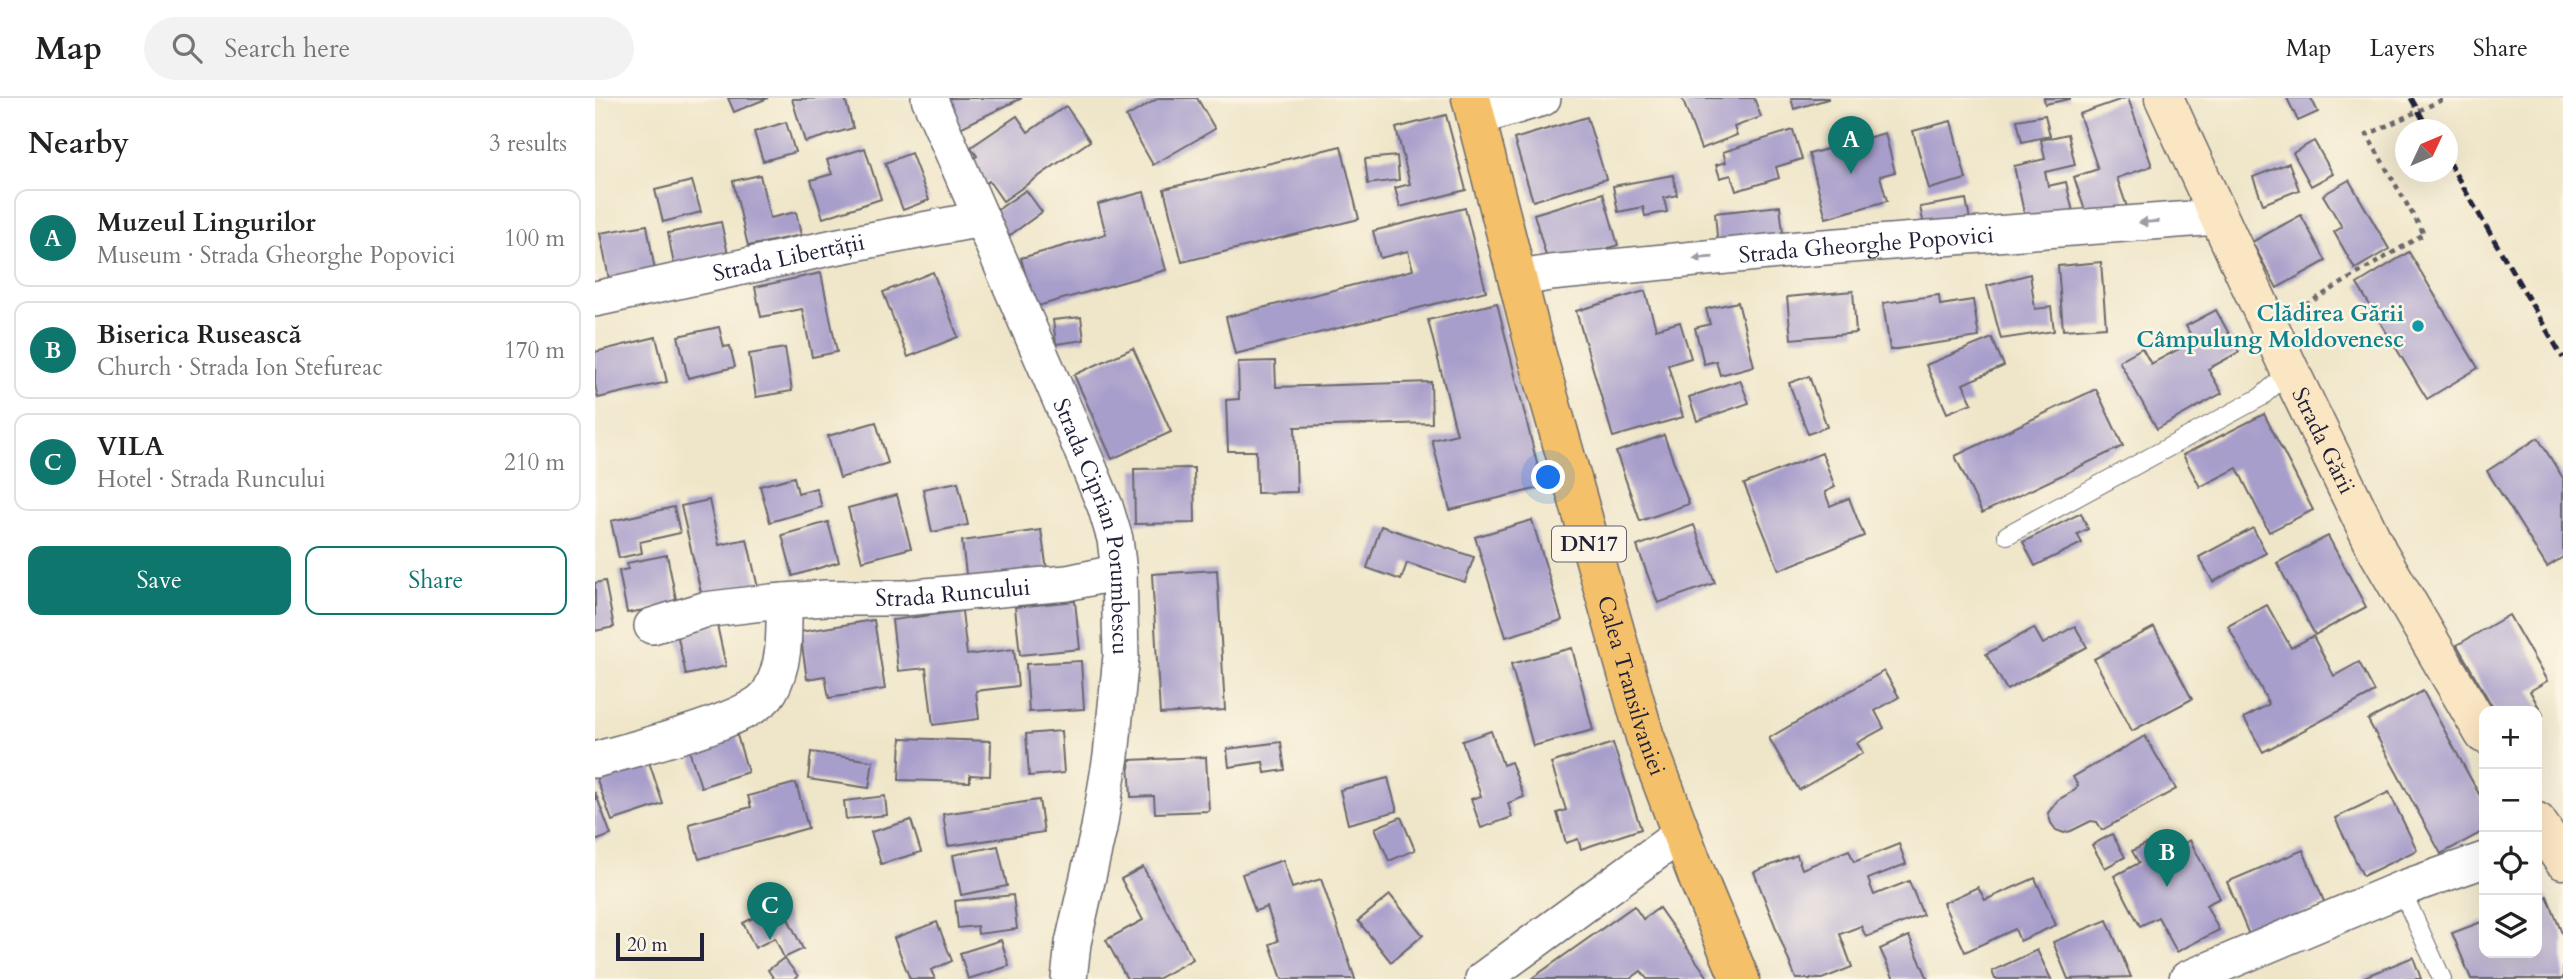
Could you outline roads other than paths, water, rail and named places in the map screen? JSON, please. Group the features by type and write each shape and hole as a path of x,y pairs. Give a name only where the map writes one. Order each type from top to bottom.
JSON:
{"highway":[{"name":"Calea Transilvaniei","path":"1473,108 1516,278 1645,737 1740,979"}],"street":[{"name":"Strada Ciprian Porumbescu","path":"929,98 1105,506 1115,539 1119,572 1121,656 1111,756 1099,828 1073,943 1069,979"},
{"path":"1473,108 1543,98"},
{"name":"Strada Gării","path":"2164,98 2290,372 2378,552 2479,725"},
{"name":"Strada Gheorghe Popovici","path":"1516,278 1786,250 2217,217"},
{"name":"Strada Libertății","path":"595,299 834,247 981,219"},
{"name":"Strada Runcului","path":"652,626 704,610 785,601 904,598 1067,583 1119,572"},
{"path":"595,760 719,723 749,710 769,694 781,667 785,601"},
{"path":"1483,979 1681,834"},
{"path":"2186,979 2401,889 2479,862"}],"lane":[{"path":"2007,535 2261,397 2290,372"},
{"path":"2401,889 2442,979"}],"railway":[{"path":"2411,98 2423,119"},
{"path":"2458,178 2563,358"}],"place":[{"name":"Muzeul Lingurilor","path":"1851,174"},
{"name":"Clădirea Gării Câmpulung Moldovenesc","path":"2418,326"},
{"name":"Biserica Rusească","path":"2167,887"},
{"name":"VILA","path":"770,940"}]}
